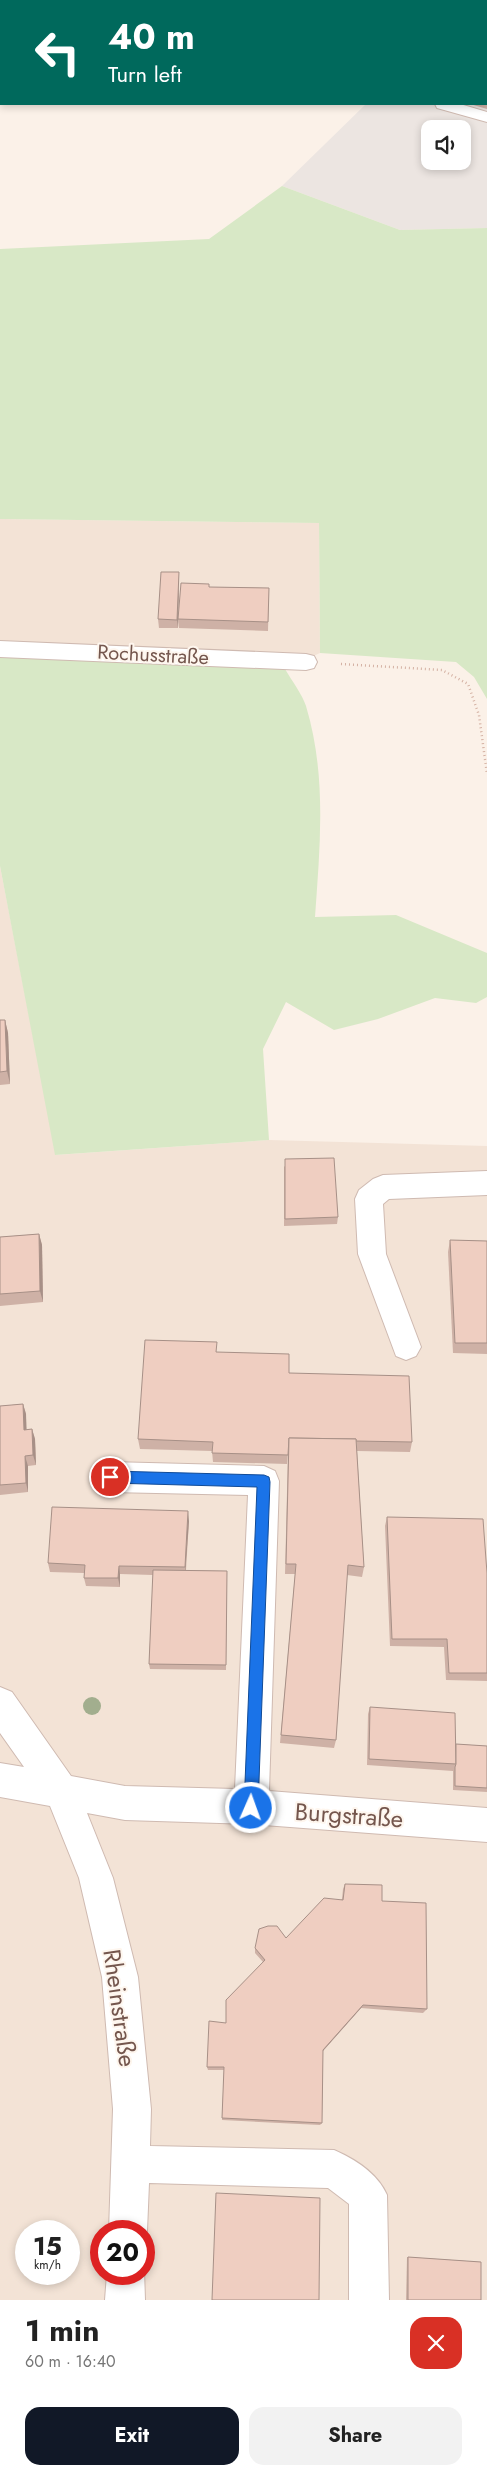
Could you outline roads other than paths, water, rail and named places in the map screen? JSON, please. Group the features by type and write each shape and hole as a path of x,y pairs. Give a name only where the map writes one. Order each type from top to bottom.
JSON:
{"street":[{"path":"446,105 487,117"},
{"name":"Rochusstraße","path":"0,649 306,662"},
{"path":"406,1347 372,1254 369,1199 383,1187 487,1183"},
{"path":"110,1477 264,1482 251,1808"},
{"name":"Rheinstraße","path":"0,1704 62,1793 96,1878 120,1978 132,2108 128,2220"},
{"name":"Burgstraße","path":"0,1780 62,1793 125,1803 251,1808 487,1825"},
{"path":"130,2164 334,2169 368,2195 369,2300"},
{"path":"125,2300 126,2285"}]}
